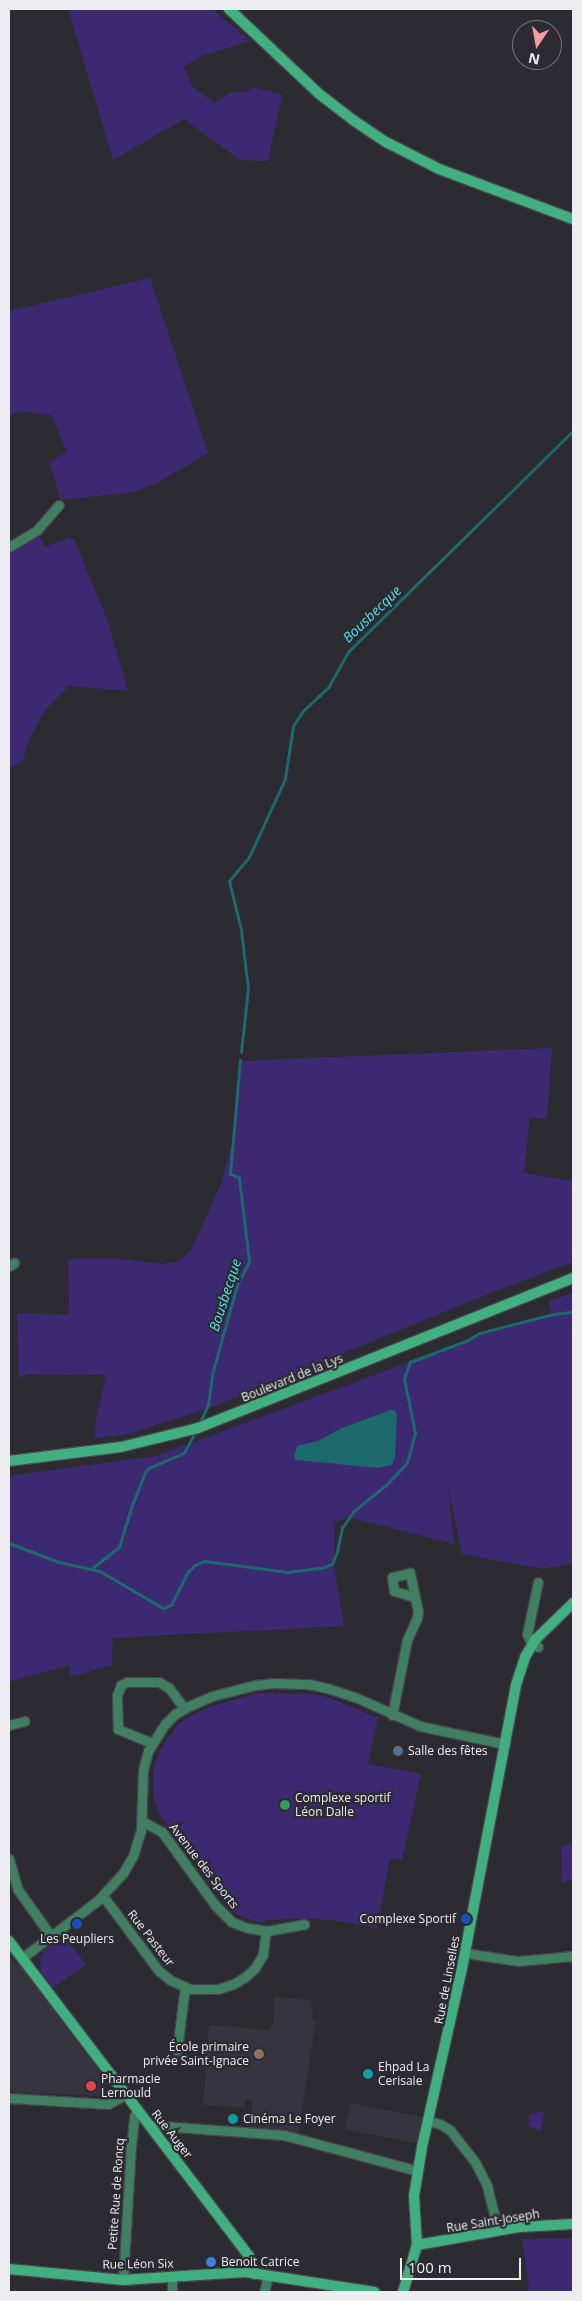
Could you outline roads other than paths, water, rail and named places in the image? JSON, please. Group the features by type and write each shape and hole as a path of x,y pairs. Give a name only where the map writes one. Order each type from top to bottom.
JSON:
{"main road":[{"path":"229,9 318,93 347,116 386,142 446,171 573,219"},
{"name":"Boulevard de la Lys","path":"9,1461 121,1447 198,1428 573,1278"},
{"name":"Rue de Linselles","path":"403,2292 417,2244 414,2196 418,2171 444,2056 520,1671 548,1625 573,1603"},
{"name":"Rue de Linselles","path":"535,1645 573,1610"},
{"name":"Rue Auger","path":"9,1941 249,2256 255,2274"},
{"name":"Rue Saint-Joseph","path":"417,2244 498,2230 573,2224"},
{"name":"Rue Léon Six","path":"9,2269 123,2280 228,2272 255,2274 374,2292"}],"street":[{"path":"9,546 37,530 59,505"},
{"path":"535,1645 527,1634 538,1582"},
{"path":"392,1715 407,1640 417,1618 415,1597"},
{"path":"152,1742 118,1729 117,1695 121,1685 127,1682 159,1682 169,1688 184,1708"},
{"path":"22,1958 103,1896 129,1862 137,1844 142,1821 143,1770 152,1742 171,1718 184,1708 206,1698 247,1687 288,1683 334,1690 362,1700 392,1715 425,1728 505,1744"},
{"path":"9,1725 25,1721"},
{"name":"Avenue des Sports","path":"142,1821 162,1832 223,1914 248,1928 266,1931 304,1924"},
{"path":"9,1859 18,1890 51,1936"},
{"name":"Rue Pasteur","path":"103,1896 159,1971 170,1980 185,1987 212,1990 240,1980 254,1968 264,1954 266,1931"},
{"path":"465,1953 518,1961 573,1956"},
{"path":"176,2050 185,1987"},
{"path":"9,2098 108,2104 118,2098 121,2090"},
{"name":"Petite Rue de Roncq","path":"123,2280 131,2147 134,2118 138,2111"},
{"path":"428,2121 440,2124 450,2130 475,2162 484,2179 498,2230"},
{"path":"149,2125 284,2135 418,2171"},
{"path":"264,2292 268,2276"},
{"path":"172,2277 172,2292"}],"water":[{"path":"394,1410 397,1415 395,1457 392,1465 377,1468 296,1460 294,1458 297,1446 318,1441 340,1429"}],"waterway":[{"name":"Bousbecque","path":"241,1052 248,989 241,930 229,881 249,857 285,779 293,726 303,711 328,688 348,652 573,431"},
{"name":"Bousbecque","path":"201,1420 208,1405 213,1371 237,1286 249,1261 239,1178 230,1174 240,1060"},
{"path":"9,1543 59,1562 100,1571 163,1608 171,1605 188,1572 195,1565 205,1561 287,1572 325,1567 332,1564 337,1552 342,1528 353,1512 386,1485 407,1463 415,1433 404,1379 410,1362 466,1341 480,1333 553,1314 573,1312"},
{"name":"Bousbecque","path":"91,1569 119,1547 145,1472 149,1468 184,1453 193,1436"}],"place":[{"name":"Salle des fêtes","path":"398,1751"},
{"name":"Complexe sportif Léon Dalle","path":"285,1805"},
{"name":"Complexe Sportif","path":"466,1919"},
{"name":"Les Peupliers","path":"77,1924"},
{"name":"École primaire privée Saint-Ignace","path":"259,2054"},
{"name":"Ehpad La Cerisaie","path":"368,2074"},
{"name":"Pharmacie Lernould","path":"91,2086"},
{"name":"Cinéma Le Foyer","path":"233,2119"},
{"name":"Benoit Catrice","path":"211,2262"}]}
